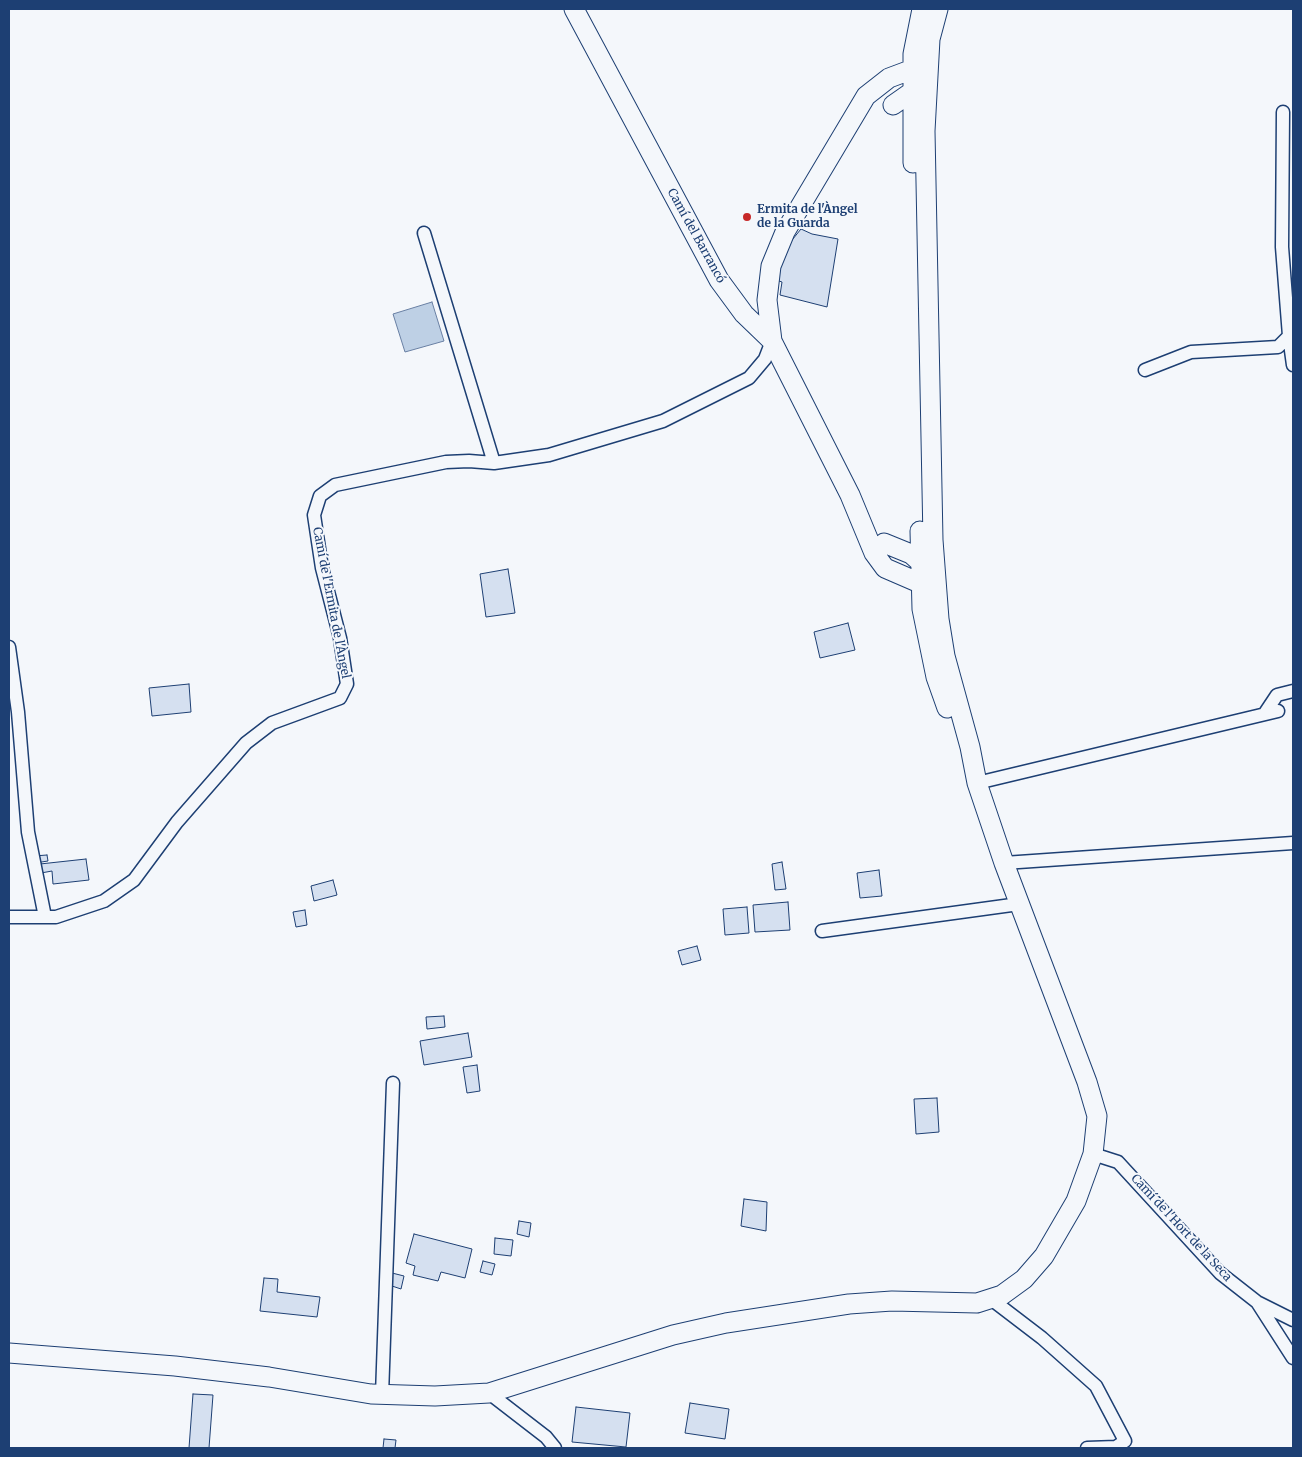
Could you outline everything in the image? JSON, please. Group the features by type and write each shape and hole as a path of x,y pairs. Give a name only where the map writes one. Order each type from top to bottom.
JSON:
{"main road":[{"name":"Camí del Barrancó","path":"574,9 719,280 744,314 772,341 850,495 875,540 874,553 886,568 922,584"},
{"path":"922,9 913,54 920,525 916,558 922,584 922,609 936,677 960,749 977,783"},
{"path":"893,105 913,91 919,70 923,32 929,9"},
{"path":"9,1353 184,1367 268,1377 382,1395 435,1396 489,1393 673,1335 726,1322 849,1304 892,1301 977,1304 1002,1295 1024,1279 1044,1256 1076,1201 1093,1154 1097,1116 1087,1082 1019,904 977,783 970,747 945,656 941,632 933,540 926,150 930,39 938,9"},
{"path":"772,341 767,300 771,266 785,232 866,96 890,78 913,69"},
{"path":"890,78 913,91 920,104 920,130 926,150"},
{"path":"855,112 874,105 893,105 913,116"},
{"path":"904,575 916,558 927,550 925,421 930,410"},
{"path":"875,540 894,541 920,525"},
{"path":"875,540 916,558 928,575 931,615 941,632"}],"street":[{"path":"1283,112 1282,247 1293,365"},
{"path":"424,233 494,463"},
{"path":"1145,370 1191,352 1278,347 1291,336"},
{"name":"Camí de l'Ermita de l'Àngel","path":"9,917 56,917 104,901 134,880 177,822 246,743 272,722 340,698 347,684 340,638 322,568 315,524 314,515 320,496 335,485 426,466 469,461 494,463 548,455 663,421 749,378 765,359 772,341"},
{"path":"9,647 18,712 28,832 45,917"},
{"path":"1265,713 1277,695 1293,691"},
{"path":"977,783 1278,711"},
{"path":"1004,863 1293,842"},
{"path":"822,931 1019,904"},
{"path":"382,1395 393,1083"},
{"name":"Camí de l'Hort de la Seca","path":"1093,1154 1118,1162 1220,1273 1257,1302 1293,1320"},
{"path":"991,1299 1042,1338 1096,1386 1125,1441 1116,1446 1087,1448"},
{"path":"1257,1302 1293,1358"},
{"path":"489,1393 546,1436 555,1448"}],"water":[{"path":"432,302 444,341 405,352 393,314"}],"building":[{"path":"801,229 812,234 838,239 827,307 780,295 782,282 776,280 788,245"},
{"path":"508,569 515,613 486,617 480,574"},
{"path":"848,623 855,650 820,658 814,632"},
{"path":"189,684 191,712 152,716 149,688"},
{"path":"47,855 48,861 35,863 34,856"},
{"path":"86,859 89,880 53,884 52,871 41,873 40,864"},
{"path":"782,862 786,889 775,890 772,864"},
{"path":"879,870 882,896 860,898 857,873"},
{"path":"333,880 337,895 314,901 311,886"},
{"path":"788,902 790,930 755,932 753,905"},
{"path":"747,907 749,933 725,935 723,909"},
{"path":"305,910 307,925 296,927 293,912"},
{"path":"697,946 701,960 682,965 678,951"},
{"path":"444,1016 445,1027 427,1029 426,1017"},
{"path":"468,1033 472,1057 424,1065 420,1041"},
{"path":"477,1065 480,1091 467,1093 463,1067"},
{"path":"937,1098 939,1132 916,1134 914,1099"},
{"path":"744,1199 767,1202 766,1231 741,1226"},
{"path":"519,1221 531,1223 529,1237 517,1234"},
{"path":"414,1234 472,1249 465,1278 441,1272 438,1281 413,1275 415,1266 406,1263"},
{"path":"495,1238 513,1240 511,1256 494,1254"},
{"path":"483,1261 495,1264 492,1275 480,1272"},
{"path":"392,1273 404,1276 401,1289 389,1285"},
{"path":"264,1278 278,1279 277,1292 320,1297 317,1317 260,1311"},
{"path":"193,1394 213,1395 209,1448 189,1448"},
{"path":"690,1403 729,1409 725,1439 685,1433"},
{"path":"576,1407 630,1413 626,1447 572,1442"},
{"path":"384,1439 396,1440 395,1448 383,1448"}],"place":[{"name":"Ermita de l'Àngel de la Guarda","path":"747,217"}]}
